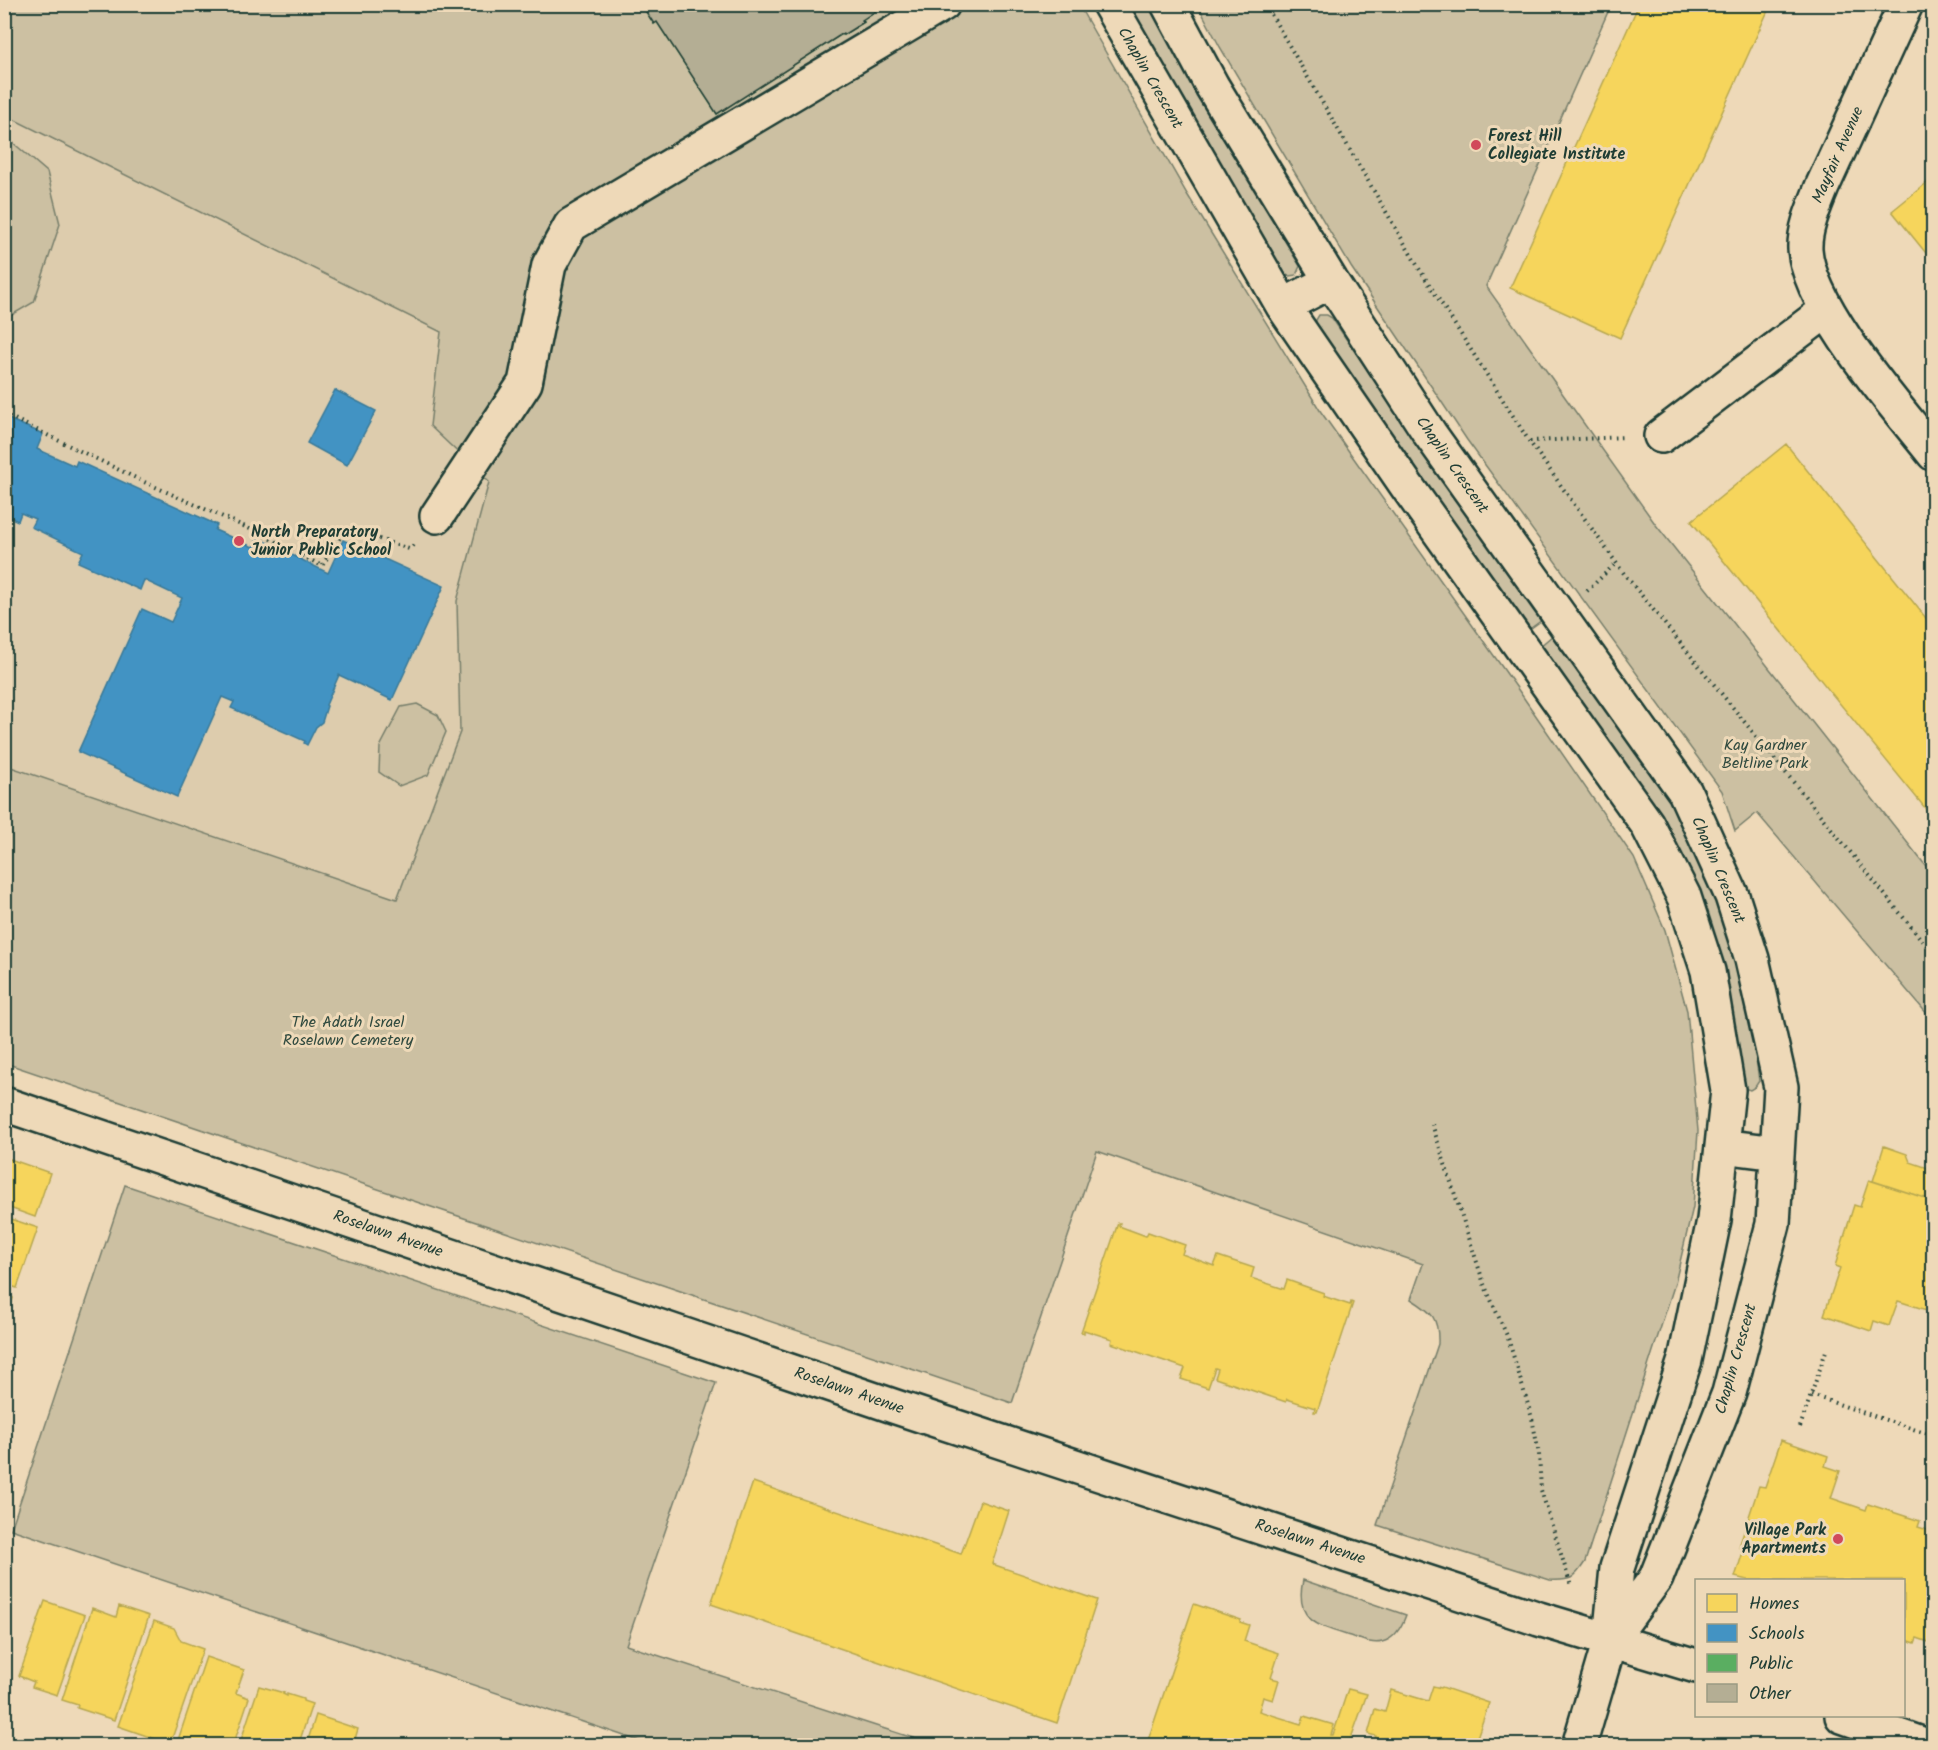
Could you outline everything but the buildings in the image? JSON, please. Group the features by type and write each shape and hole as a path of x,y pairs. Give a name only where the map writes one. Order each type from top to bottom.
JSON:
{"street":[{"path":"437,516 525,383 549,265 571,225 943,4"},
{"name":"Chaplin Crescent","path":"1109,4 1283,306 1406,485 1647,824 1684,897 1708,971 1728,1090 1714,1220 1685,1360 1617,1568 1610,1640 1579,1746"},
{"name":"Chaplin Crescent","path":"1168,4 1212,86 1331,281 1430,434 1684,792 1732,896 1752,958 1781,1087 1773,1224 1729,1393 1656,1578 1610,1640"},
{"name":"Mayfair Avenue","path":"1906,4 1812,213 1805,246 1809,274 1827,310 1868,370 1934,454"},
{"path":"1283,306 1331,281"},
{"path":"1661,436 1827,310"},
{"name":"Roselawn Avenue","path":"4,1104 885,1403 1539,1619 1695,1666"},
{"path":"1722,1146 1777,1153"},
{"path":"1844,1717 1877,1737 1927,1746"}],"path":[{"path":"1265,4 1420,270 1529,441 1617,563 1934,955"},
{"path":"4,357 11,342"},
{"path":"4,414 142,481 259,533 322,566 346,528 409,549 437,516"},
{"path":"1529,441 1661,436"},
{"path":"1584,594 1617,563"},
{"path":"1432,1124 1484,1284 1508,1338 1532,1418 1539,1454 1541,1490 1571,1586"},
{"path":"1800,1427 1826,1351"},
{"path":"1811,1395 1934,1436"}],"shaded area":[{"name":"North Preparatory Junior Public School","path":"4,115 441,333 430,426 490,481 457,601 460,732 397,899 5,765"}],"green space":[{"name":"The Adath Israel Roselawn Cemetery","path":"1078,4 1187,194 1321,412 1519,691 1634,858 1665,930 1687,1011 1698,1131 1693,1207 1675,1283 1585,1562 1571,1578 1550,1580 1377,1525 1438,1344 1437,1328 1433,1317 1411,1299 1423,1264 1097,1151 1012,1403 5,1063 5,765 397,899 460,732 457,601 489,482 430,426 441,332 5,115 5,5"},
{"path":"1123,5 1148,5 1214,124 1300,266 1296,275 1289,276 1282,273"},
{"name":"Kay Gardner Beltline Park","path":"1198,5 1611,5 1486,286 1656,525 1933,875 1933,1021 1757,813 1735,831 1722,791 1467,440 1351,267 1220,47"},
{"path":"4,135 47,172 60,224 34,302 5,319"},
{"path":"1319,315 1332,318 1433,467 1542,620 1527,631 1315,327"},
{"path":"1553,635 1669,797 1704,865 1732,940 1749,1005 1759,1081 1750,1090 1744,1088 1722,972 1538,648"},
{"path":"417,704 438,715 446,732 428,775 399,786 379,772 380,747 401,707"},
{"path":"125,1185 716,1383 626,1645 916,1739 913,1745 651,1745 11,1529"},
{"path":"1303,1580 1406,1615 1394,1635 1378,1643 1328,1629 1311,1620 1305,1613 1301,1594"}],"place":[{"name":"Forest Hill Collegiate Institute","path":"1476,145"},
{"name":"North Preparatory Junior Public School","path":"239,541"},
{"name":"Village Park Apartments","path":"1838,1539"}]}
